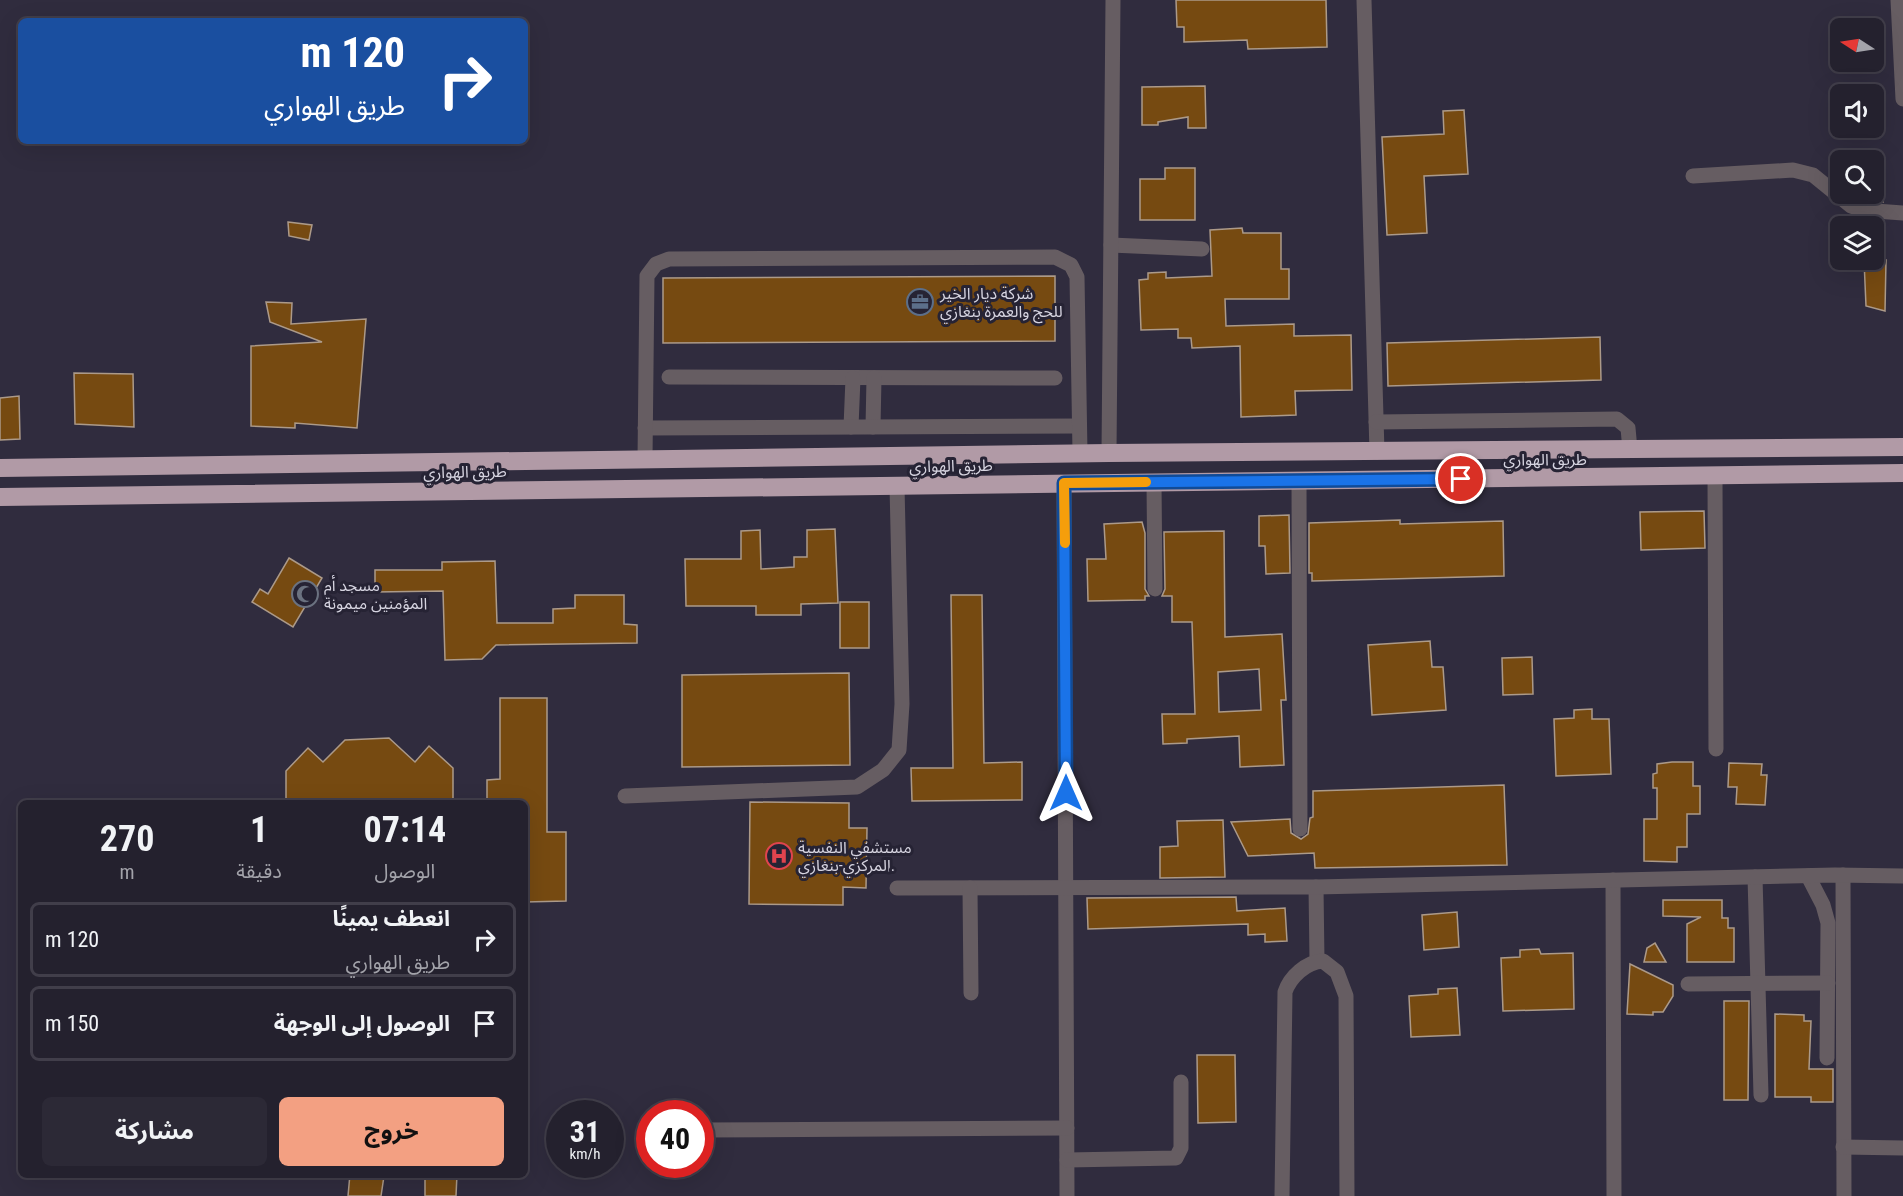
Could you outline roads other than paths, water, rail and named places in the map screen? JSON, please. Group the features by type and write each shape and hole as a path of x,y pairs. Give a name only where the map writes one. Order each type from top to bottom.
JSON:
{"highway":[{"name":"طريق الهواري","path":"0,468 1080,453 1903,447"},
{"name":"طريق الهواري","path":"0,497 1903,473"}],"street":[{"path":"1110,453 1113,0"},
{"path":"1364,0 1377,452"},
{"path":"1898,0 1903,99"},
{"path":"1693,176 1793,170 1813,175 1851,206 1862,210 1903,213"},
{"path":"1111,245 1202,249"},
{"path":"645,459 647,276 656,264 669,259 1061,258 1071,265 1077,277 1080,453"},
{"path":"669,377 1055,378"},
{"path":"851,427 853,378"},
{"path":"873,427 874,378"},
{"path":"1376,422 1617,419 1628,428 1630,450"},
{"path":"645,428 1079,426"},
{"path":"1715,477 1716,748"},
{"path":"1299,480 1300,829"},
{"path":"1154,482 1155,589"},
{"path":"1064,483 1067,1196"},
{"path":"625,796 857,787 883,770 899,750 902,704 897,486"},
{"path":"1842,875 1844,1196"},
{"path":"897,888 1316,887 1842,875 1903,876"},
{"path":"1808,876 1826,914 1827,1058"},
{"path":"1755,877 1761,1095"},
{"path":"1613,880 1614,1196"},
{"path":"1316,887 1317,961"},
{"path":"970,888 971,993"},
{"path":"1282,1196 1285,992 1296,975 1317,961"},
{"path":"1317,961 1333,966 1341,979 1346,996 1347,1196"},
{"path":"1688,984 1828,983"},
{"path":"1067,1160 1176,1158 1181,1148 1181,1082"},
{"path":"714,1130 1067,1128"},
{"path":"1844,1147 1903,1148"}],"place":[{"name":"شركة ديار الخير للحج والعمرة بنغازي","path":"920,302"},
{"name":"مسجد أم المؤمنين ميمونة","path":"305,594"},
{"name":"مستشفي النفسية المركزي-بنغازي.","path":"779,856"}]}
